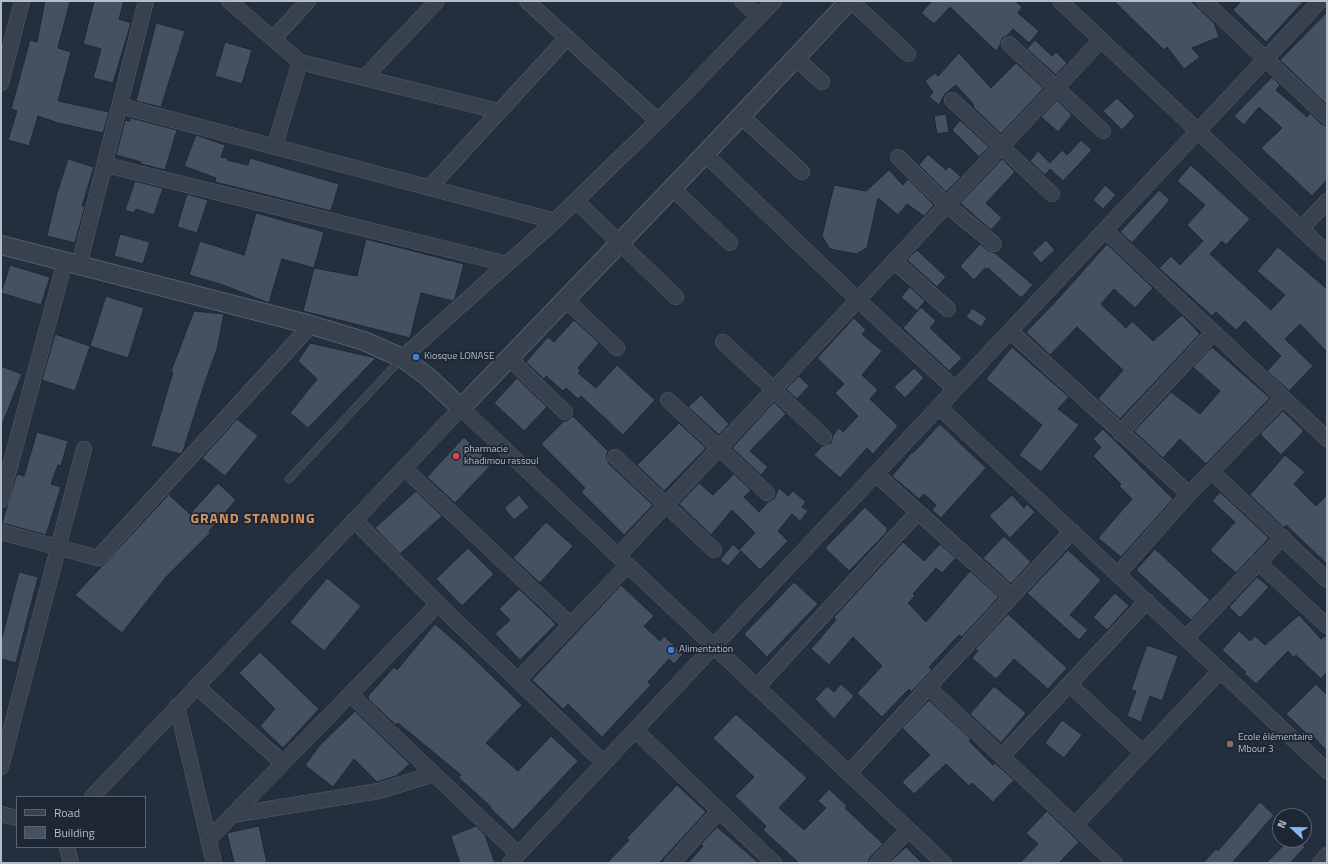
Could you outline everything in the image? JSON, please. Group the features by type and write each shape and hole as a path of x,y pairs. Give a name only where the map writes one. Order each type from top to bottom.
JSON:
{"street":[{"path":"1,83 22,1"},
{"path":"1,500 72,263 106,165 146,1"},
{"path":"229,1 300,62 498,111"},
{"path":"273,39 308,1"},
{"path":"364,78 437,1"},
{"path":"527,1 566,39 658,121"},
{"path":"742,1 759,17"},
{"path":"402,358 576,201 658,121 774,1"},
{"path":"93,796 354,520 850,1 908,54"},
{"path":"1060,1 1327,253"},
{"path":"1204,1 1327,117"},
{"path":"351,695 434,774 514,859 1320,1"},
{"path":"429,188 498,111 566,39"},
{"path":"518,680 571,625 666,505 1101,40"},
{"path":"1009,44 1103,131"},
{"path":"796,58 822,82"},
{"path":"275,145 300,62"},
{"path":"952,100 1052,194"},
{"path":"121,106 275,145 555,221"},
{"path":"741,116 802,172"},
{"path":"705,154 955,390"},
{"path":"898,157 947,205 994,244"},
{"path":"106,165 507,264"},
{"path":"672,188 730,243"},
{"path":"576,201 676,297"},
{"path":"1301,229 1327,201"},
{"path":"1105,230 1282,399 1327,439"},
{"path":"1,246 311,325 364,341 402,358 427,376 944,863"},
{"path":"894,261 948,309"},
{"path":"565,299 617,348"},
{"path":"1,532 98,558 311,325"},
{"path":"1010,331 1120,433 1189,494"},
{"path":"1120,433 1213,333"},
{"path":"723,342 824,438"},
{"path":"509,358 565,412"},
{"path":"1118,574 1189,494 1282,399"},
{"path":"668,400 767,493"},
{"path":"939,406 1327,771"},
{"path":"1,766 84,449"},
{"path":"615,456 714,550"},
{"path":"404,468 571,625"},
{"path":"1212,472 1283,537 1327,580"},
{"path":"876,474 1012,596"},
{"path":"757,687 918,512"},
{"path":"354,520 438,604 604,763"},
{"path":"849,773 1072,531"},
{"path":"1186,638 1283,537"},
{"path":"1258,562 1324,617"},
{"path":"1002,756 1147,601"},
{"path":"208,840 351,695 438,604"},
{"path":"1075,825 1220,671"},
{"path":"1069,684 1143,753"},
{"path":"196,686 283,763"},
{"path":"928,687 1116,863"},
{"path":"177,706 214,863"},
{"path":"635,730 774,863"},
{"path":"232,815 379,790 434,774"},
{"path":"672,863 719,811"},
{"path":"1,814 16,818"},
{"path":"877,863 908,830"},
{"path":"67,848 71,863"},
{"path":"1320,863 1327,855"}],"lane":[{"path":"289,480 402,358"}],"building":[{"path":"45,1 70,1 58,48 71,52 58,101 109,112 103,133 58,123 38,116 29,146 8,140 17,111 11,109 30,40 37,42"},
{"path":"94,1 124,1 119,19 131,23 113,83 93,78 101,49 83,44"},
{"path":"932,1 1015,1 1022,7 1018,13 1039,31 1029,43 1013,29 1008,35 1002,38 996,51 950,7 934,24 921,13"},
{"path":"1114,1 1191,1 1214,23 1219,37 1192,48 1200,57 1184,69 1167,47 1164,50"},
{"path":"1241,1 1304,1 1266,42 1233,10"},
{"path":"1327,12 1327,105 1280,60"},
{"path":"156,23 185,31 161,107 136,101"},
{"path":"1035,40 1052,56 1056,52 1067,63 1056,75 1027,49"},
{"path":"225,42 252,50 242,84 215,76"},
{"path":"959,53 991,88 1016,63 1044,88 1001,134 973,107 974,105 956,85 945,94 939,105 929,97 933,92 925,81 935,73 938,76"},
{"path":"1272,77 1280,85 1276,90 1307,117 1310,113 1321,124 1327,126 1327,180 1312,196 1261,148 1282,128 1259,107 1244,125 1234,116"},
{"path":"1117,98 1135,116 1122,130 1103,111"},
{"path":"1057,100 1072,115 1058,132 1041,117"},
{"path":"946,114 949,132 937,134 934,116"},
{"path":"131,118 177,130 165,170 141,164 141,162 116,155 125,120 130,121"},
{"path":"960,120 989,147 979,157 952,130"},
{"path":"196,135 225,145 221,157 228,158 227,160 248,165 250,158 339,184 331,211 215,182 216,178 184,166"},
{"path":"1081,140 1092,150 1063,181 1050,169 1045,175 1030,161 1038,151 1050,163 1062,150 1067,155"},
{"path":"928,154 946,170 949,166 961,177 946,192 919,165"},
{"path":"68,159 94,167 82,206 85,206 75,243 47,236 57,193"},
{"path":"1002,159 1015,172 986,203 1002,218 991,230 960,203"},
{"path":"1191,165 1250,219 1226,245 1222,241 1210,254 1271,310 1285,295 1257,271 1278,247 1327,289 1327,352 1300,324 1285,339 1313,366 1289,391 1267,371 1281,356 1245,321 1236,330 1216,312 1212,316 1159,268 1171,256 1180,265 1203,241 1187,225 1205,205 1177,181"},
{"path":"889,170 903,185 908,179 934,205 924,216 907,204 898,215 878,198 867,248 856,254 830,249 822,236 834,185 866,191"},
{"path":"135,181 163,188 154,215 136,209 134,213 125,210"},
{"path":"1105,185 1116,195 1103,209 1093,200"},
{"path":"1159,190 1170,200 1132,243 1120,232"},
{"path":"187,194 208,200 197,233 177,227"},
{"path":"256,213 324,232 314,268 282,259 269,303 223,285 189,275 200,241 244,255"},
{"path":"120,234 150,242 143,264 114,256"},
{"path":"366,239 464,264 453,301 421,293 410,338 303,311 314,268 357,276"},
{"path":"1046,240 1055,250 1041,263 1032,253"},
{"path":"980,244 989,251 995,253 1033,285 1021,298 988,268 986,270 985,268 974,280 960,266"},
{"path":"1107,244 1153,288 1135,308 1114,289 1101,304 1126,328 1132,321 1153,341 1182,315 1200,334 1120,419 1098,399 1123,370 1077,327 1050,355 1026,332"},
{"path":"917,250 946,277 937,287 907,260"},
{"path":"10,265 50,277 41,305 1,293"},
{"path":"910,287 925,301 917,311 901,297"},
{"path":"106,296 144,308 128,358 90,346"},
{"path":"921,307 936,321 930,328 962,358 949,371 903,328"},
{"path":"972,308 987,318 981,327 966,317"},
{"path":"194,311 224,314 217,349 181,454 151,446 173,372 171,371"},
{"path":"854,318 866,330 862,334 882,351 862,375 878,390 870,399 898,426 873,454 867,448 840,478 814,455 822,446 831,443 833,435 839,428 843,432 858,416 835,393 844,384 817,358"},
{"path":"574,320 599,343 578,368 580,371 578,373 596,388 617,365 655,400 623,435 581,396 578,399 566,388 563,391 546,376 544,379 526,362 548,337 554,342"},
{"path":"55,334 90,346 75,391 42,380"},
{"path":"310,343 376,358 308,428 290,413 317,379 298,361"},
{"path":"1012,347 1069,397 1058,409 1079,425 1041,472 1019,455 1042,425 986,379"},
{"path":"1212,347 1270,398 1206,464 1180,439 1163,458 1134,431 1171,392 1200,414 1220,391 1193,367"},
{"path":"1,366 22,374 2,425 1,425"},
{"path":"914,368 924,378 905,398 894,387"},
{"path":"799,376 809,386 797,399 786,389"},
{"path":"517,378 547,407 524,431 494,403"},
{"path":"701,395 729,424 719,435 688,407"},
{"path":"774,402 786,414 750,451 768,467 761,475 732,448"},
{"path":"1283,411 1304,431 1281,455 1260,434"},
{"path":"573,416 608,451 606,456 609,464 653,505 624,535 581,492 585,488 541,444 564,421"},
{"path":"237,419 258,436 225,476 202,458"},
{"path":"679,423 706,448 664,491 637,465"},
{"path":"940,424 986,468 941,518 932,510 936,505 924,494 919,499 892,476 912,452 913,453"},
{"path":"1103,429 1173,499 1121,557 1098,538 1132,499 1119,486 1121,484 1093,456 1101,447 1093,439"},
{"path":"37,432 68,441 61,466 58,465 51,484 61,487 46,535 2,523 17,474 24,476"},
{"path":"464,437 492,464 455,503 427,477"},
{"path":"1285,455 1305,472 1294,484 1316,506 1327,495 1327,564 1286,525 1284,528 1250,495"},
{"path":"734,474 751,490 744,497 759,512 768,502 774,499 779,488 788,496 793,491 806,502 802,507 808,511 800,521 792,514 778,531 788,541 760,570 741,551 728,566 720,560 733,544 739,550 755,533 732,510 711,535 679,504 699,483 713,495"},
{"path":"218,483 236,500 209,531 210,533 166,577 122,633 75,595 172,491 170,496 190,514"},
{"path":"416,491 442,516 400,554 375,528"},
{"path":"1220,492 1269,538 1236,573 1210,550 1235,522 1212,501"},
{"path":"519,495 529,507 514,520 504,508"},
{"path":"1012,495 1024,508 1027,504 1035,512 1010,538 989,516"},
{"path":"865,507 887,528 887,532 849,571 825,548"},
{"path":"546,522 573,546 540,583 513,558"},
{"path":"1004,536 1031,562 1011,584 983,558"},
{"path":"903,542 924,561 940,544 956,558 942,573 936,568 913,594 915,596 908,603 926,622 970,571 999,597 962,637 959,635 929,667 932,670 911,692 909,689 882,717 857,693 882,666 853,637 829,665 811,649 836,620 834,617"},
{"path":"468,548 494,574 462,606 436,579"},
{"path":"1155,549 1210,600 1191,620 1136,570"},
{"path":"1068,550 1101,580 1070,615 1088,630 1079,640 1027,593"},
{"path":"19,572 38,577 16,663 1,659 1,641"},
{"path":"1257,577 1269,587 1240,618 1229,607"},
{"path":"327,578 361,606 324,651 290,622"},
{"path":"794,582 818,604 767,657 744,634"},
{"path":"621,585 654,616 644,626 660,641 664,636 683,654 674,664 669,659 648,682 651,685 602,737 568,704 563,709 532,680"},
{"path":"519,589 556,624 520,660 495,634 510,620 499,609"},
{"path":"1115,593 1129,606 1107,630 1093,617"},
{"path":"1008,614 1067,668 1048,689 1014,659 996,679 972,658 978,651 975,649"},
{"path":"1299,615 1321,639 1327,635 1327,672 1321,679 1296,655 1294,658 1288,651 1256,684 1244,673 1246,672 1222,650 1239,631 1250,641 1255,636 1265,645"},
{"path":"435,624 465,650 522,705 486,743 518,771 551,736 578,761 513,830 490,808 491,807 458,777 461,775 398,723 396,725 368,699 368,696 394,667 397,670"},
{"path":"1147,645 1178,656 1162,701 1150,696 1141,722 1127,716 1136,691 1131,690"},
{"path":"260,652 319,709 283,748 260,726 275,709 239,673"},
{"path":"841,684 854,696 834,719 815,699 827,686 834,692"},
{"path":"1316,684 1327,695 1327,751 1311,734 1309,736 1286,714"},
{"path":"994,686 1026,713 1001,743 970,714"},
{"path":"929,700 971,739 969,741 993,765 995,763 1014,780 993,802 972,783 969,786 946,764 914,794 902,782 930,755 902,728"},
{"path":"355,711 410,764 396,776 377,782 354,759 333,787 305,765 320,745"},
{"path":"736,714 807,778 779,808 804,830 826,808 818,801 829,789 847,806 845,808 883,844 870,857 868,863 799,863 763,830 766,826 735,796 754,777 713,738"},
{"path":"1062,720 1082,735 1064,758 1045,743"},
{"path":"677,785 706,812 659,863 607,863 629,840 627,838"},
{"path":"1260,802 1272,813 1272,817 1232,863 1203,863 1216,849 1218,851"},
{"path":"1047,811 1079,842 1059,863 1020,863 1038,844 1026,833"},
{"path":"259,826 267,863 234,863 227,833"},
{"path":"476,826 485,835 495,863 460,863 451,836"},
{"path":"717,827 759,863 688,863 703,846 701,844"},
{"path":"906,847 922,863 889,863 896,856"},
{"path":"1281,848 1304,848 1290,863 1266,863"}],"place":[{"name":"Kiosque LONASE","path":"416,357"},
{"name":"pharmacie khadimou rassoul","path":"456,456"},
{"name":"Alimentation","path":"671,650"},
{"name":"Ecole élémentaire Mbour 3","path":"1230,744"}],"district":[{"name":"GRAND STANDING","path":"253,520"}]}
